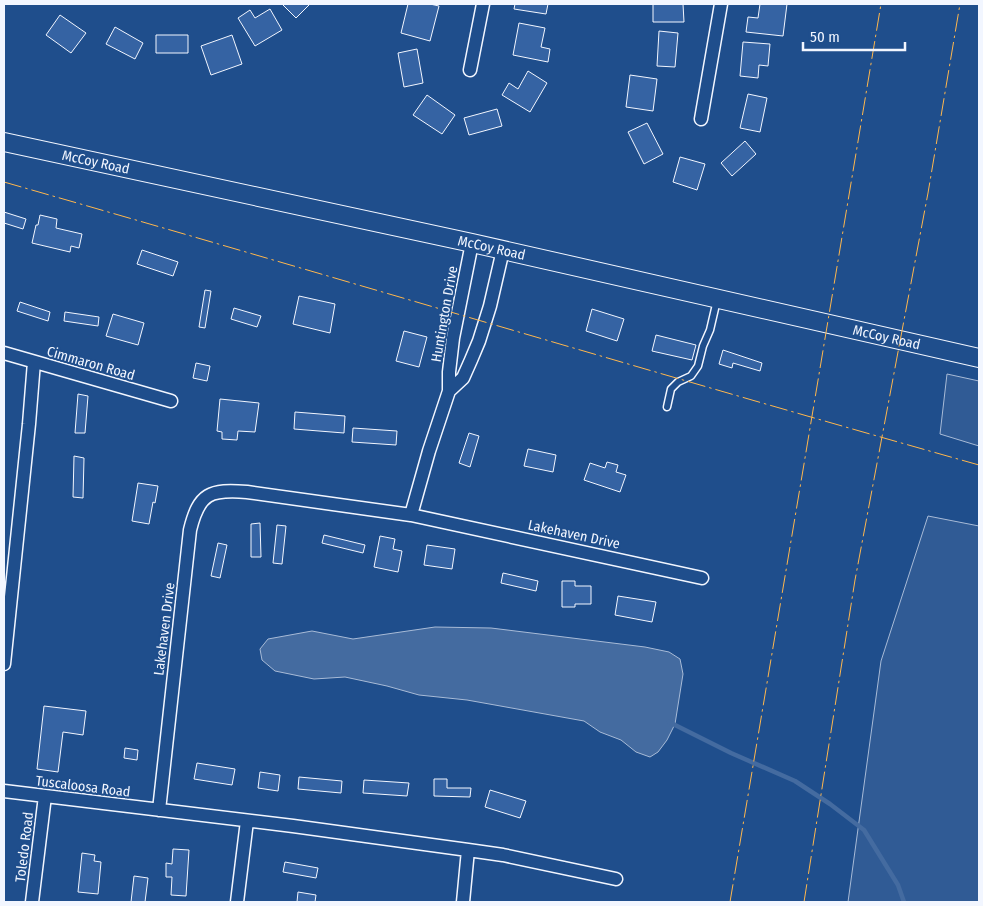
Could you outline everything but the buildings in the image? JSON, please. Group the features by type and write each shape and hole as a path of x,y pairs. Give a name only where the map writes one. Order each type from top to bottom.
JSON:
{"main road":[{"name":"McCoy Road","path":"4,142 472,243 979,358"}],"street":[{"path":"470,70 483,4"},
{"path":"702,118 721,4"},
{"name":"Huntington Drive","path":"411,515 429,451 449,391 453,338 472,243"},
{"name":"Huntington Drive","path":"449,391 462,378 479,341 490,306 502,250"},
{"name":"Cimmaron Road","path":"4,353 170,401"},
{"path":"4,664 34,362"},
{"name":"Lakehaven Drive","path":"158,810 190,530 194,513 200,503 217,492 229,491 411,515 702,578"},
{"name":"Tuscaloosa Road","path":"4,792 158,810"},
{"name":"Toledo Road","path":"32,902 45,796"},
{"path":"158,810 302,827 468,850 512,857 616,879"},
{"path":"237,902 247,821"},
{"path":"463,902 468,850"}],"lane":[{"path":"667,407 671,389 678,382 691,376 698,366 703,346 710,330 717,299"}],"shaded area":[{"path":"947,374 979,381 979,446 940,434"},
{"path":"928,516 979,526 979,902 848,902 881,661"},
{"path":"435,627 491,628 645,647 669,652 680,659 683,674 675,724 658,752 650,757 636,752 621,740 600,732 584,721 467,700 419,695 345,677 314,679 275,671 262,660 260,649 268,639 312,631 353,639"}],"waterway":[{"path":"669,722 731,753 795,781 830,804 864,830 898,885 904,902"}],"power":[{"path":"730,902 881,4"},
{"path":"804,902 855,580 928,193 960,4"},
{"path":"4,182 979,465"}]}
